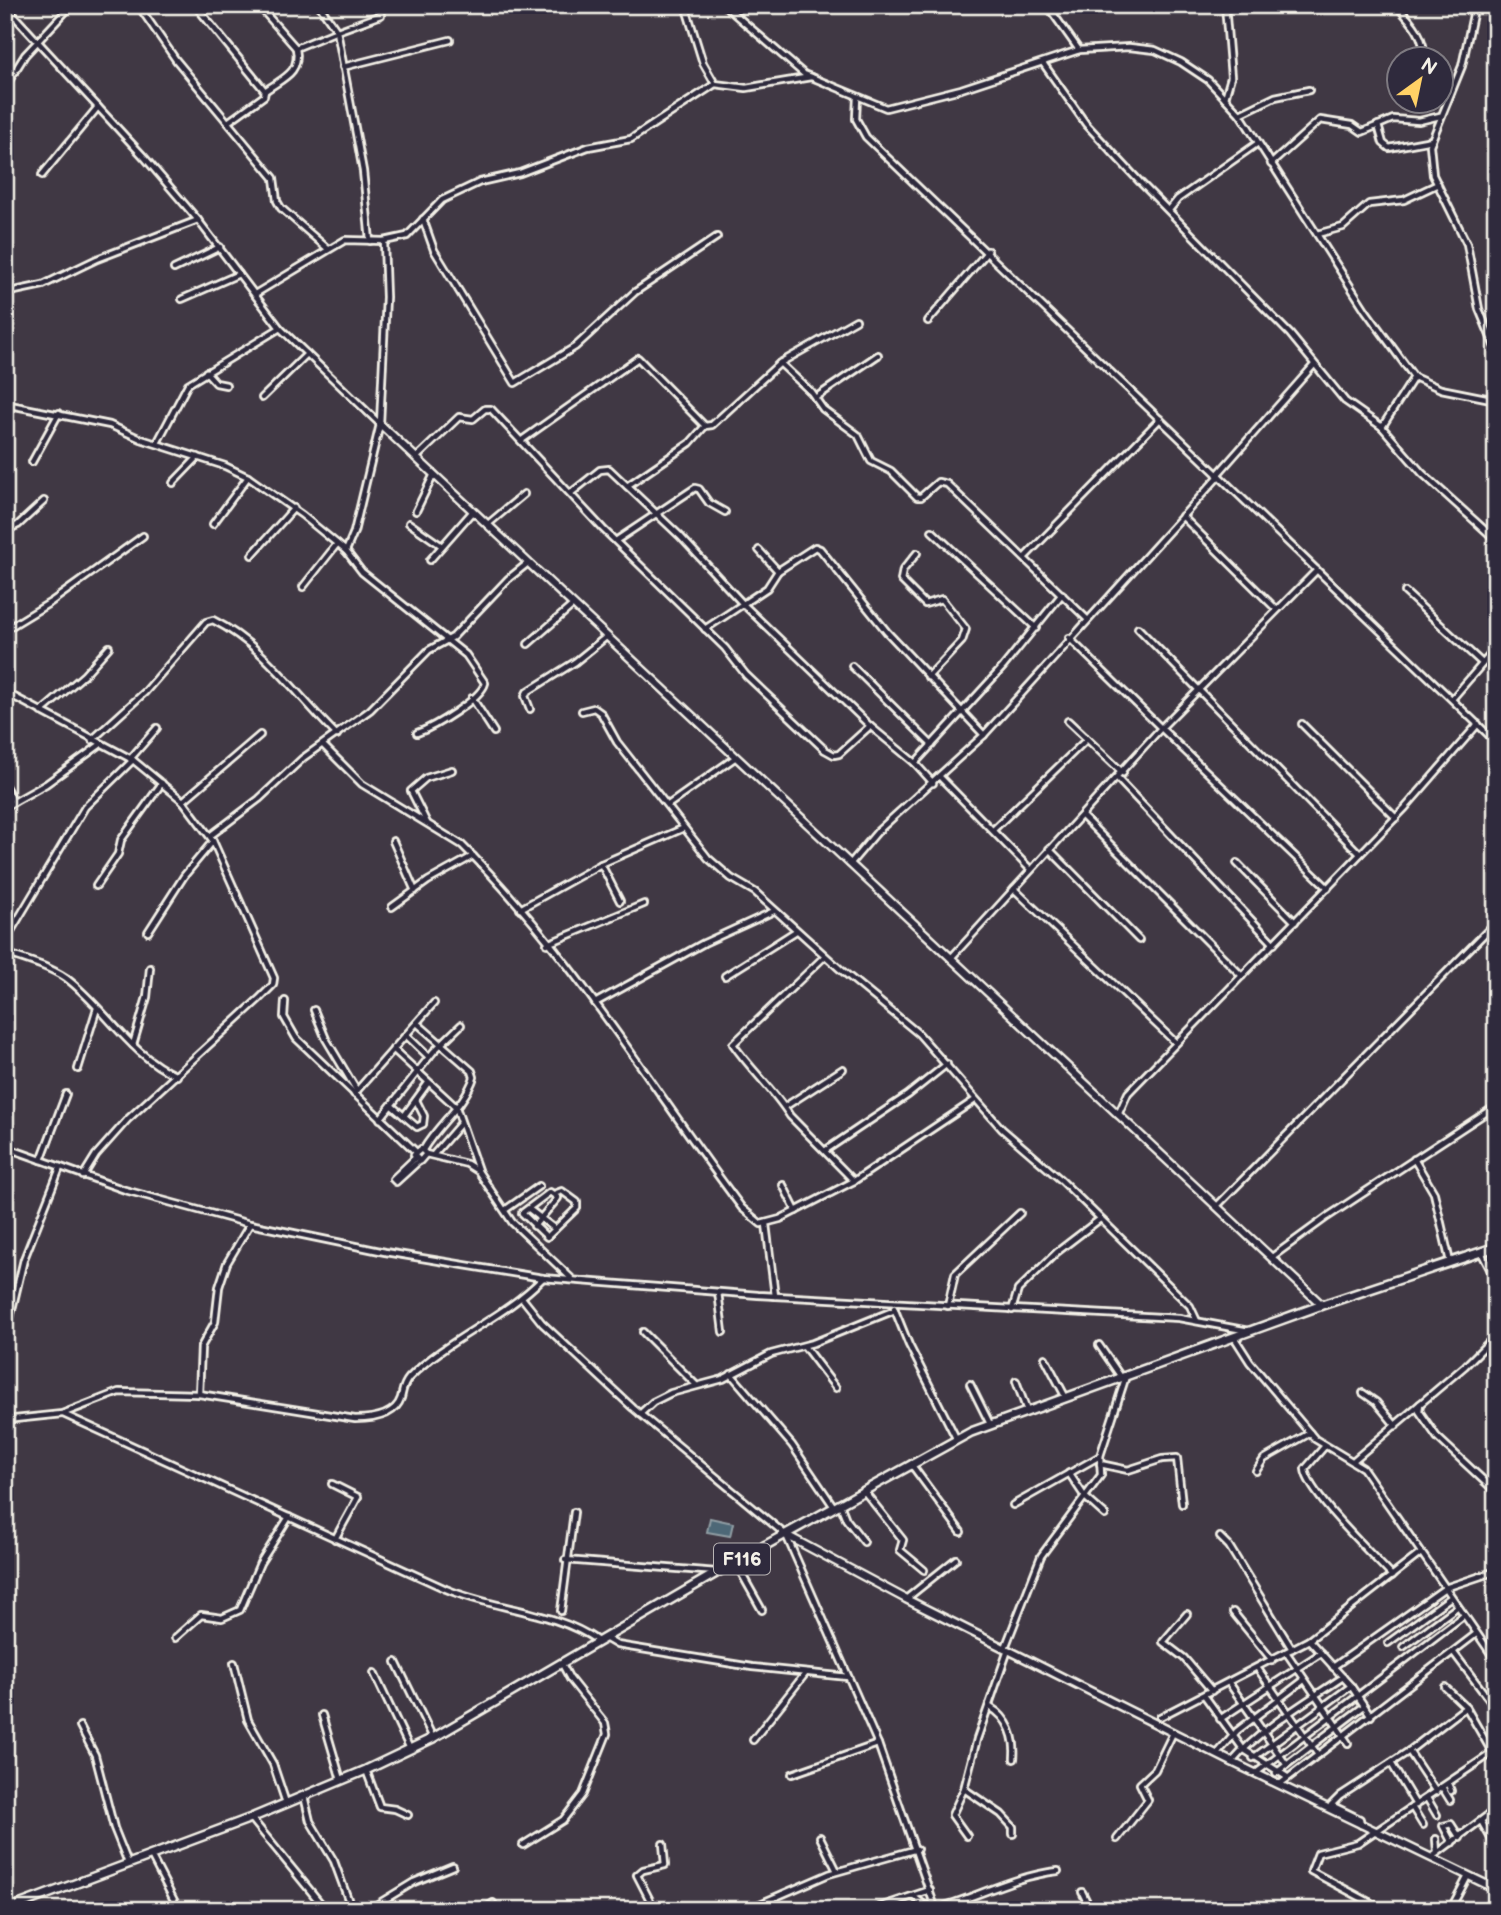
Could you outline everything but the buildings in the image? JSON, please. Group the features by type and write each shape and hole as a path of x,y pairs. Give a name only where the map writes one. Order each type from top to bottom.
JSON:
{"main road":[{"name":"F116","path":"6,1906 251,1818 341,1781 433,1738 863,1490 990,1424 1322,1305 1496,1247"}],"street":[{"path":"138,5 176,61 274,178 277,201 281,208 328,249"},
{"path":"195,5 265,91"},
{"path":"228,122 264,96 265,91 294,71 298,65 296,48 258,5"},
{"path":"319,5 337,31 363,171 370,240"},
{"path":"296,48 381,15 378,5"},
{"path":"685,5 704,62 715,84"},
{"path":"724,5 812,77 886,108 961,89 1079,50 1129,47 1155,50 1181,62 1208,80 1240,114 1316,234 1414,377 1441,389 1496,400"},
{"path":"1047,5 1079,50"},
{"path":"1224,5 1231,77 1225,99"},
{"path":"1396,5 1423,41 1423,46"},
{"path":"1456,79 1462,66 1475,5"},
{"path":"5,6 198,220 280,328 606,637 1322,1305"},
{"path":"5,88 25,55 68,9"},
{"path":"5,17 11,13"},
{"path":"343,66 450,40"},
{"path":"1043,63 1086,124 1290,334 1345,401 1382,427 1422,473 1496,540"},
{"path":"255,295 345,240 384,241 407,236 442,200 481,182 520,173 588,147 631,139 715,84 746,88 780,85 812,77"},
{"path":"1240,114 1275,97 1309,90"},
{"path":"857,96 856,119 866,137 988,251 1496,742"},
{"path":"42,175 98,107"},
{"path":"1271,164 1320,120 1352,125 1362,132 1400,118 1407,122 1440,116 1432,140 1433,175 1467,244 1479,309 1496,350"},
{"path":"1378,125 1383,143 1389,148 1432,140"},
{"path":"1169,210 1178,199 1258,143"},
{"path":"1316,234 1343,227 1369,204 1404,200 1438,184"},
{"path":"423,219 434,250 515,383 575,347 635,292 717,237"},
{"path":"5,293 43,285 97,259 198,220"},
{"path":"346,551 354,532 380,424 386,297 384,241"},
{"path":"174,269 220,247"},
{"path":"929,321 988,251"},
{"path":"182,299 239,274"},
{"path":"626,486 690,443 705,426 712,425 780,363 856,320"},
{"path":"157,443 188,384 280,328"},
{"path":"262,398 307,354"},
{"path":"815,398 878,355"},
{"path":"522,440 638,358 705,426"},
{"path":"780,363 823,409 858,435 871,461 891,471 917,497 938,482 947,484 1087,619"},
{"path":"849,864 878,831 984,735 1314,365"},
{"path":"206,372 216,383 226,385"},
{"path":"1382,427 1414,377"},
{"path":"5,404 110,425 248,477 294,508 346,551 362,572 411,609 445,641 466,655 485,683 472,698 431,728 417,733"},
{"path":"416,457 459,417 473,419 489,407 725,648 746,675 831,754 839,754 870,726"},
{"path":"32,462 59,413"},
{"path":"1025,557 1160,419"},
{"path":"173,483 198,457"},
{"path":"571,493 600,470 609,469 743,604 870,726 915,763 933,783"},
{"path":"416,511 435,474"},
{"path":"213,524 248,477"},
{"path":"617,540 695,488 699,489 709,503 725,512"},
{"path":"487,525 524,494"},
{"path":"5,531 18,524 44,501"},
{"path":"252,555 294,508"},
{"path":"430,560 472,511"},
{"path":"1182,516 1276,609"},
{"path":"409,523 442,547"},
{"path":"932,531 1036,628"},
{"path":"5,630 51,602 143,536"},
{"path":"303,587 337,544"},
{"path":"705,629 767,588 778,571 815,547 820,549 848,588 928,677 984,735"},
{"path":"759,550 778,571"},
{"path":"916,553 903,570 901,580 925,604 942,599 965,629 962,641 928,677"},
{"path":"148,932 211,839 303,758 386,696 429,650 453,637 508,579 528,563"},
{"path":"951,959 1161,728 1317,570"},
{"path":"1405,592 1482,663"},
{"path":"915,763 1036,628 1062,594"},
{"path":"528,644 573,605"},
{"path":"92,740 145,692 209,620 244,638 296,688 337,735"},
{"path":"1138,628 1360,854"},
{"path":"530,709 527,692 606,637"},
{"path":"1069,638 1328,888"},
{"path":"41,712 84,675 109,647"},
{"path":"1452,699 1496,648"},
{"path":"852,666 932,745"},
{"path":"5,692 131,760 183,801 211,839 271,967 274,982 177,1076 128,1119 96,1155 83,1176"},
{"path":"472,698 494,732"},
{"path":"582,710 590,707 598,709 617,742 708,858 904,1021 947,1064 975,1100 1190,1306 1197,1321"},
{"path":"1068,721 1274,944"},
{"path":"1302,724 1396,818"},
{"path":"1118,1115 1128,1093 1396,818 1478,724"},
{"path":"5,941 85,807 131,760 157,728"},
{"path":"183,801 260,735"},
{"path":"993,830 1087,739"},
{"path":"5,807 46,784 101,744"},
{"path":"323,745 362,784 473,856 520,909 595,1003 742,1208 752,1218 766,1224 796,1212 854,1181 975,1100"},
{"path":"667,805 736,757"},
{"path":"427,824 411,791 426,778 452,770"},
{"path":"940,777 1030,869"},
{"path":"96,886 118,854 121,840 162,783"},
{"path":"5,786 14,802"},
{"path":"1082,816 1242,976"},
{"path":"520,909 601,864 684,828"},
{"path":"393,841 415,891"},
{"path":"1049,849 1139,940"},
{"path":"392,907 473,856"},
{"path":"1237,863 1295,922"},
{"path":"601,864 620,901"},
{"path":"1014,889 1176,1044"},
{"path":"547,944 644,904"},
{"path":"595,1003 704,943 774,911"},
{"path":"1217,1206 1496,922"},
{"path":"724,976 796,931"},
{"path":"5,953 61,975 133,1045 177,1076"},
{"path":"825,956 733,1044 747,1065 786,1106 790,1116 854,1181"},
{"path":"133,1045 147,997 150,968"},
{"path":"285,1001 284,1017 296,1038 415,1151 418,1160"},
{"path":"355,1093 434,1003"},
{"path":"78,1069 97,1009"},
{"path":"314,1010 355,1093"},
{"path":"394,1180 418,1160 434,1132 467,1094 474,1074 417,1023"},
{"path":"380,1119 429,1057 461,1026"},
{"path":"406,1035 429,1057"},
{"path":"393,1049 456,1107 478,1171 512,1222 573,1280"},
{"path":"825,1150 908,1095 947,1064"},
{"path":"786,1106 843,1069"},
{"path":"168,1072 170,1081"},
{"path":"404,1116 428,1083"},
{"path":"41,1160 66,1094"},
{"path":"416,1100 424,1116 424,1124"},
{"path":"392,1105 418,1128 424,1124"},
{"path":"1272,1257 1496,1106"},
{"path":"424,1124 434,1132"},
{"path":"434,1154 461,1124"},
{"path":"5,1146 83,1176 250,1224 385,1252 543,1278 775,1296 1197,1321 1250,1331"},
{"path":"415,1151 434,1154 478,1171"},
{"path":"1415,1159 1434,1194 1450,1262"},
{"path":"5,1339 24,1259 60,1168"},
{"path":"782,1185 796,1212"},
{"path":"505,1210 539,1186"},
{"path":"562,1191 576,1200 578,1205 547,1237 522,1213 528,1210 550,1192 554,1194 562,1191"},
{"path":"534,1226 558,1198 554,1194"},
{"path":"518,1203 555,1229"},
{"path":"948,1306 956,1274 1020,1213"},
{"path":"1012,1310 1018,1290 1058,1252 1100,1219"},
{"path":"199,1394 201,1347 215,1322 227,1263 250,1224"},
{"path":"766,1224 775,1296"},
{"path":"1481,1252 1496,1280"},
{"path":"5,1420 62,1414 119,1392 199,1394 355,1419 375,1417 393,1410 401,1399 403,1386 421,1367 446,1347 523,1299 543,1278"},
{"path":"718,1292 723,1332"},
{"path":"523,1299 558,1339 640,1414 786,1535 906,1599 1232,1762 1361,1826 1378,1830 1435,1855 1496,1889"},
{"path":"892,1303 909,1345 957,1440"},
{"path":"640,1414 661,1397 731,1374 771,1354 804,1346 895,1310"},
{"path":"643,1332 695,1385"},
{"path":"1354,1460 1465,1366 1496,1335"},
{"path":"1234,1338 1250,1362 1310,1433 1324,1447 1354,1460 1389,1501 1463,1616 1496,1661"},
{"path":"967,1836 952,1815 964,1789 1030,1577 1041,1556 1101,1475 1100,1455 1124,1376 1099,1345"},
{"path":"804,1346 836,1388"},
{"path":"1045,1358 1065,1396"},
{"path":"731,1374 797,1453 864,1542"},
{"path":"1016,1381 1027,1410"},
{"path":"970,1384 990,1424"},
{"path":"1363,1393 1376,1402 1396,1426"},
{"path":"1420,1404 1419,1411 1437,1437 1495,1491"},
{"path":"62,1414 462,1596 561,1622 617,1645 805,1674 849,1677"},
{"path":"1256,1471 1264,1459 1310,1433"},
{"path":"1324,1447 1305,1469 1306,1474 1318,1494 1392,1576"},
{"path":"1013,1505 1100,1455"},
{"path":"1100,1464 1128,1470 1162,1459 1177,1458 1182,1504"},
{"path":"911,1463 961,1532"},
{"path":"1069,1474 1085,1497 1105,1515"},
{"path":"332,1484 358,1497 335,1539"},
{"path":"863,1490 903,1540 900,1550 924,1570"},
{"path":"561,1611 565,1560 573,1513"},
{"path":"175,1638 201,1615 222,1618 240,1610 260,1563 289,1517"},
{"path":"786,1535 878,1744 894,1795 917,1849 935,1909 967,1899 995,1886 1058,1871"},
{"path":"1220,1537 1229,1546 1292,1649"},
{"path":"1160,1717 1309,1640 1421,1553"},
{"path":"906,1599 956,1559"},
{"path":"565,1560 718,1572"},
{"path":"736,1562 762,1610"},
{"path":"1334,1667 1445,1588 1496,1571"},
{"path":"1388,1643 1451,1597"},
{"path":"1403,1647 1457,1607"},
{"path":"1233,1612 1272,1660"},
{"path":"1187,1614 1163,1642 1184,1658 1212,1691"},
{"path":"1256,1773 1463,1616"},
{"path":"1280,1784 1476,1634"},
{"path":"1309,1640 1351,1686 1371,1716"},
{"path":"1286,1653 1348,1743"},
{"path":"1220,1719 1321,1653"},
{"path":"1454,1653 1496,1709"},
{"path":"396,1662 433,1738"},
{"path":"234,1663 248,1720 273,1764 286,1804"},
{"path":"523,1845 563,1820 583,1794 607,1734 605,1723 570,1679 562,1664"},
{"path":"1258,1668 1318,1755"},
{"path":"374,1673 410,1749"},
{"path":"753,1740 805,1674"},
{"path":"1232,1762 1243,1749 1343,1677"},
{"path":"1217,1754 1233,1735 1304,1680"},
{"path":"1229,1683 1286,1763"},
{"path":"1253,1758 1351,1686"},
{"path":"1445,1687 1466,1707 1496,1759"},
{"path":"1204,1695 1243,1749 1276,1773 1287,1777"},
{"path":"1490,1701 1496,1697"},
{"path":"1276,1773 1364,1706"},
{"path":"989,1707 1010,1728 1016,1747 1014,1759"},
{"path":"1361,1826 1360,1819 1331,1805 1343,1793 1409,1751 1466,1707"},
{"path":"322,1715 341,1781"},
{"path":"80,1726 95,1755 114,1828 128,1863"},
{"path":"1117,1839 1148,1800 1140,1784 1155,1770 1174,1732"},
{"path":"792,1774 878,1744"},
{"path":"1409,1751 1436,1791"},
{"path":"1384,1910 1311,1871 1318,1853 1358,1843 1492,1753"},
{"path":"1391,1763 1423,1825"},
{"path":"366,1770 380,1807 396,1809 408,1815"},
{"path":"1448,1783 1451,1791"},
{"path":"1442,1787 1450,1800"},
{"path":"964,1789 1001,1814 1013,1827 1013,1834"},
{"path":"304,1796 310,1821 334,1861 352,1910"},
{"path":"1427,1798 1437,1815"},
{"path":"1435,1855 1496,1809"},
{"path":"251,1818 326,1910"},
{"path":"1481,1821 1496,1847"},
{"path":"1452,1843 1443,1826 1451,1824 1460,1838"},
{"path":"820,1837 837,1871"},
{"path":"1435,1855 1436,1839"},
{"path":"655,1910 637,1875 643,1870 665,1865 663,1844"},
{"path":"746,1910 837,1871 917,1849"},
{"path":"151,1855 179,1910"},
{"path":"368,1910 414,1882 453,1866"},
{"path":"1450,1910 1468,1875"},
{"path":"871,1910 930,1890"},
{"path":"1082,1892 1091,1910"},
{"path":"914,1896 925,1908 933,1900"},
{"path":"1366,1910 1369,1902"},
{"path":"483,1910 493,1903"},
{"path":"1013,1910 1022,1906"}],"water":[{"path":"710,1518 733,1523 730,1536 707,1532"}]}
